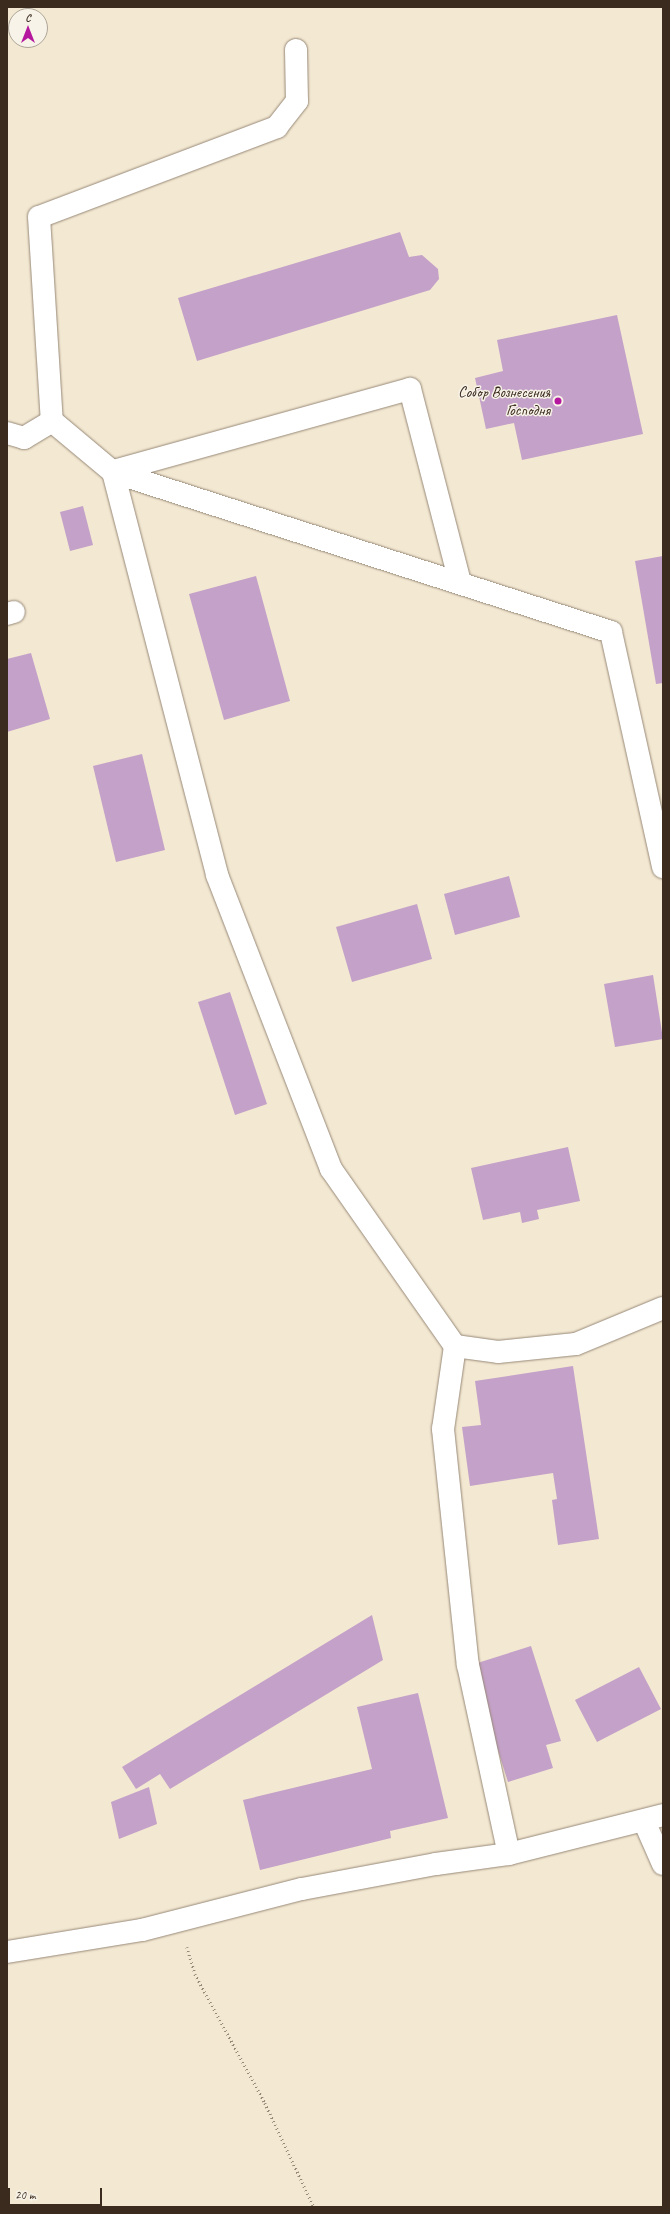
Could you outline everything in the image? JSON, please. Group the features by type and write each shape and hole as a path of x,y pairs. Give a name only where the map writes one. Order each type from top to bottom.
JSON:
{"street":[{"path":"296,50 297,101 277,127 39,217 52,421 113,472 460,582 611,632 663,867"},
{"path":"113,472 410,389 460,582"},
{"path":"7,433 24,438 52,421"},
{"path":"113,472 217,875 331,1169 455,1346 443,1429 468,1665 509,1854"},
{"path":"455,1346 498,1352 576,1344 663,1308"},
{"path":"7,1952 180,1922 302,1889 436,1864 509,1854 653,1818 663,1864"}],"path":[{"path":"180,1922 195,1974 265,2103 314,2207"}],"building":[{"path":"400,232 409,257 422,255 438,269 439,279 430,290 197,361 178,298"},
{"name":"Собор Вознесения Господня","path":"617,315 643,434 522,460 514,423 486,429 475,378 503,371 497,340"},
{"path":"83,506 93,545 70,551 60,512"},
{"path":"663,556 663,683 656,684 635,561"},
{"path":"256,576 290,701 224,720 189,594"},
{"path":"31,653 50,719 7,732 7,659"},
{"path":"142,754 165,850 116,862 93,766"},
{"path":"509,876 520,917 455,935 444,894"},
{"path":"417,904 432,959 352,982 336,927"},
{"path":"653,975 663,1039 615,1047 604,984"},
{"path":"230,992 267,1104 235,1115 198,1002"},
{"path":"568,1147 580,1201 537,1210 539,1219 522,1223 520,1212 483,1220 471,1168"},
{"path":"573,1366 599,1539 558,1545 552,1500 557,1499 553,1473 470,1486 462,1427 481,1425 475,1381"},
{"path":"372,1615 383,1660 170,1789 160,1774 136,1789 122,1767"},
{"path":"531,1646 561,1741 546,1745 553,1768 508,1782 471,1665"},
{"path":"639,1667 661,1709 597,1742 575,1700"},
{"path":"418,1693 448,1818 390,1831 391,1838 260,1870 243,1800 372,1769 357,1707"},
{"path":"149,1787 157,1824 119,1839 111,1802"}],"place":[{"name":"Собор Вознесения Господня","path":"558,401"}]}
